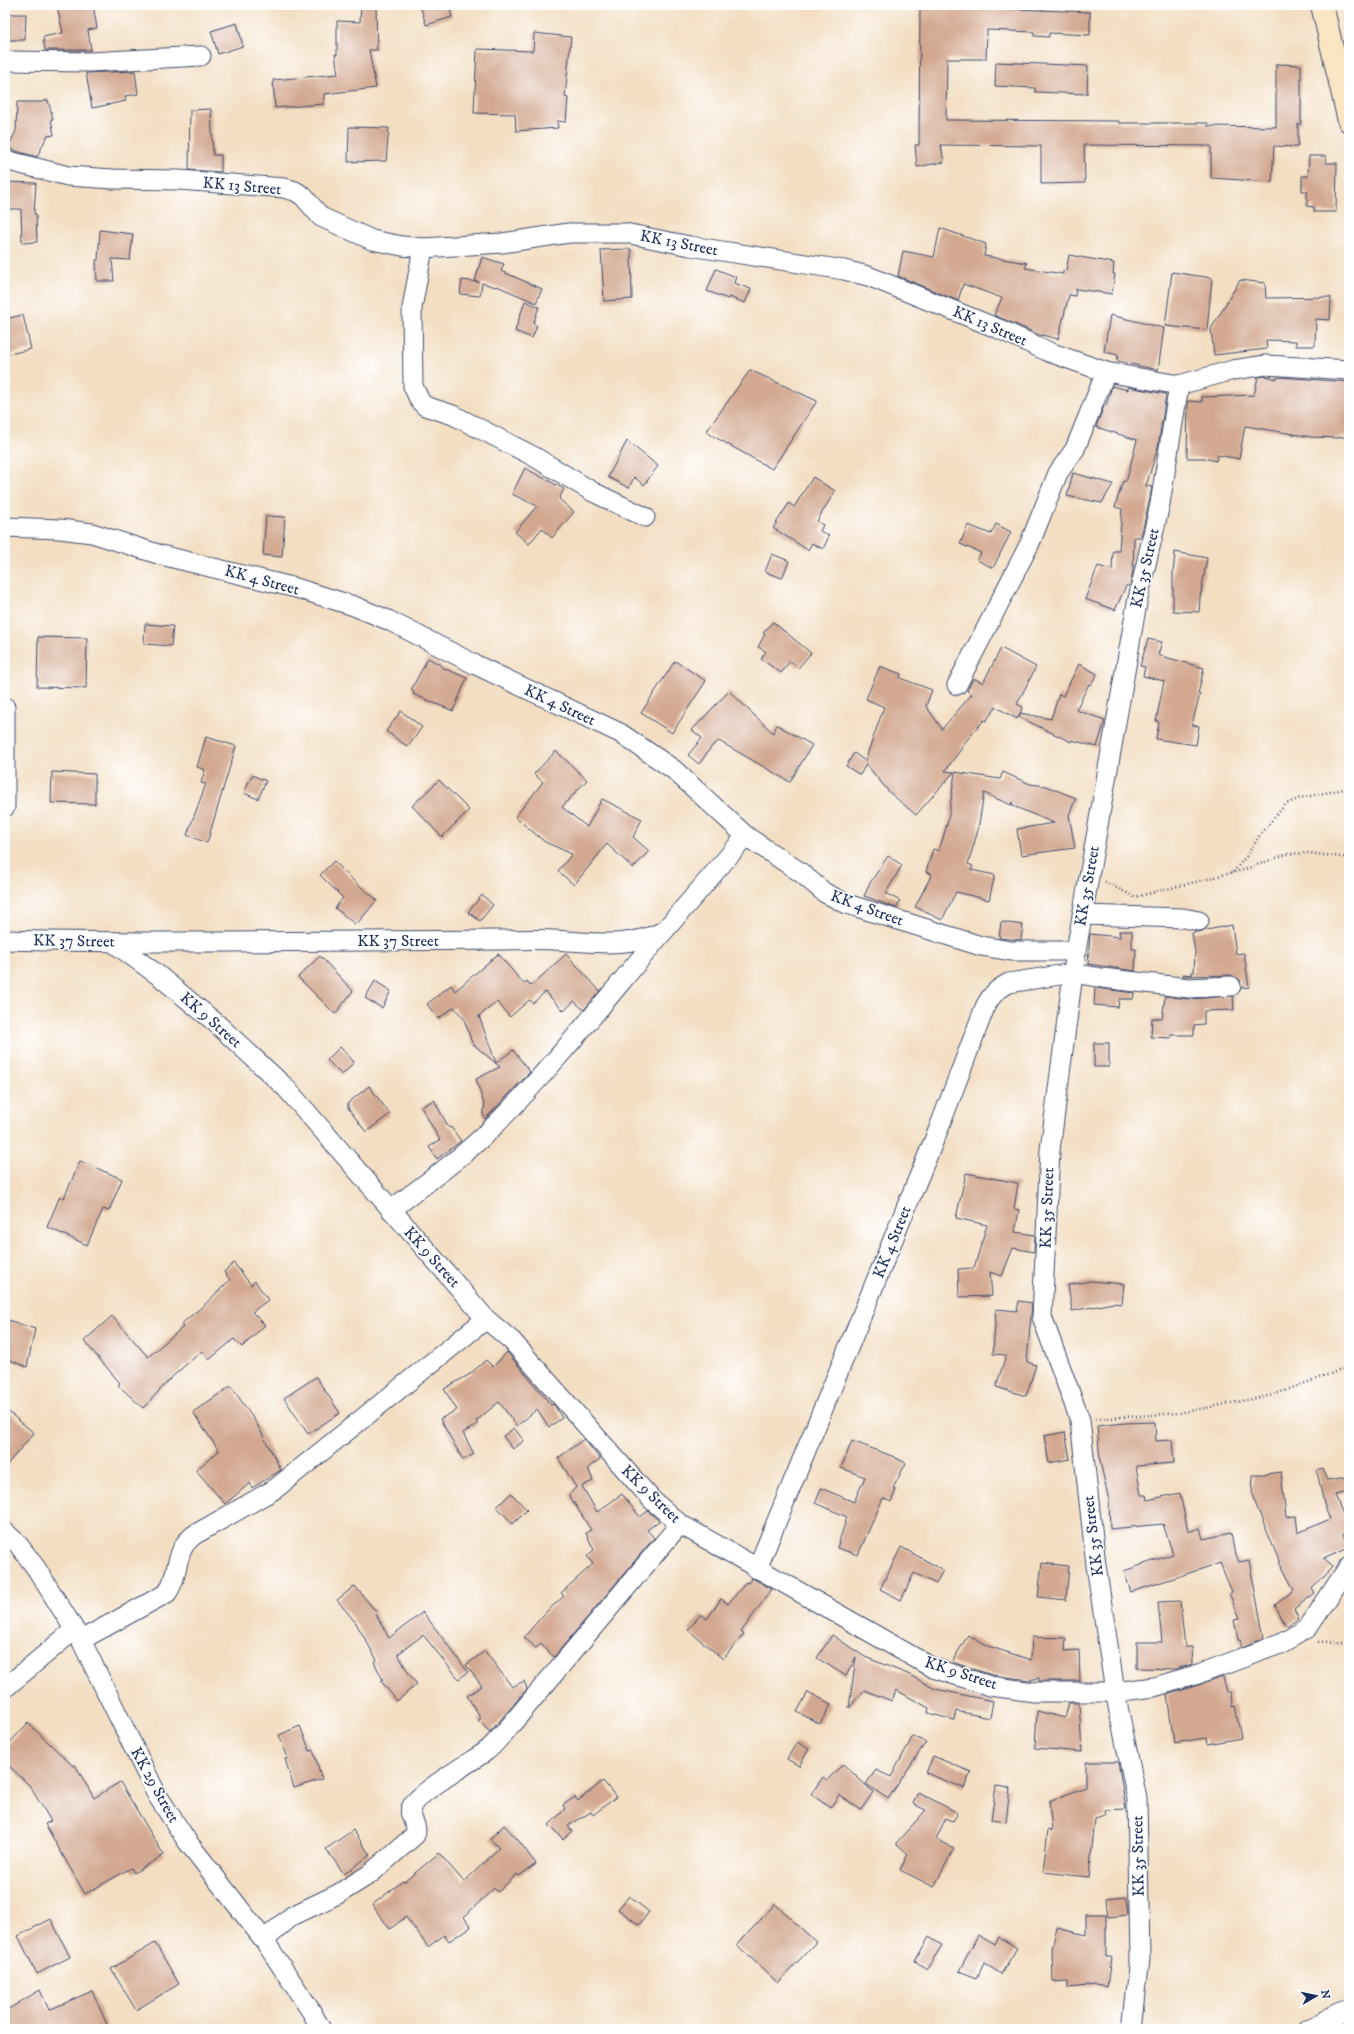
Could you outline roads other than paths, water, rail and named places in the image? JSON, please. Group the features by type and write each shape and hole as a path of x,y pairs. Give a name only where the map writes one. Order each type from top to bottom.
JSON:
{"main road":[{"path":"1322,5 1349,121"}],"street":[{"path":"5,61 90,62 201,56"},
{"name":"KK 13 Street","path":"5,160 68,176 179,180 284,188 295,191 303,196 321,217 372,240 424,248 502,243 569,233 625,233 690,246 844,270 868,276 998,329 1049,352 1106,372 1179,385 1232,370 1266,365 1349,370"},
{"path":"424,248 412,308 413,386 420,401 425,406 453,415 533,456 593,492 645,517"},
{"path":"957,685 1030,543 1058,473 1075,449 1106,372"},
{"name":"KK 35 Street","path":"1132,2029 1140,1958 1137,1799 1115,1692 1096,1565 1080,1420 1042,1317 1050,1150 1076,951 1137,603 1160,504 1179,385"},
{"name":"KK 4 Street","path":"5,527 60,529 92,533 160,554 296,588 354,606 388,620 476,665 620,733 673,769 746,836 794,868 825,893 847,904 981,946 1011,951 1076,951"},
{"path":"5,707 5,807"},
{"name":"KK 37 Street","path":"5,940 114,943 545,939 620,943 649,938 664,931 746,836"},
{"path":"1082,916 1183,918 1199,921"},
{"path":"390,1210 464,1154 494,1126 531,1086 664,931"},
{"name":"KK 9 Street","path":"114,943 158,975 216,1023 286,1088 390,1210 486,1319 512,1341 652,1500 680,1524 933,1668 990,1686 1034,1692 1115,1692 1154,1687 1202,1673 1280,1644 1308,1628 1349,1566"},
{"path":"1073,972 1102,978 1189,988 1231,986"},
{"name":"KK 4 Street","path":"758,1569 939,1128 985,1007 992,994 1000,987 1009,983 1073,972"},
{"path":"5,1688 78,1635 167,1593 173,1584 179,1557 185,1544 194,1535 275,1489 486,1319"},
{"path":"264,1940 292,1916 338,1894 370,1874 415,1834 416,1831 411,1812 413,1804 423,1794 486,1751 505,1732 680,1524"},
{"name":"KK 29 Street","path":"5,1532 17,1543 36,1568 78,1635 157,1795 186,1841 264,1940 311,2011 321,2029"},
{"path":"1310,2029 1340,2020"}]}
